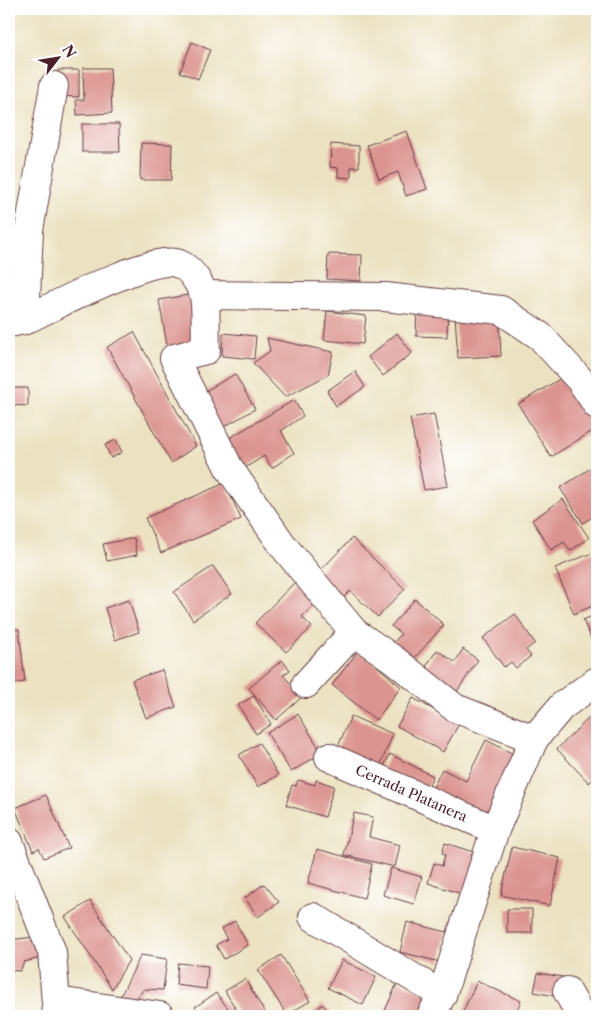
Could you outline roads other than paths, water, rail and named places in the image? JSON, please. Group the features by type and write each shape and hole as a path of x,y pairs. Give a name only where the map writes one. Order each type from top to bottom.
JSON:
{"street":[{"path":"17,321 29,230 54,86"},
{"path":"17,321 125,274 161,262 179,263 194,276 204,295 206,350 174,358 229,468 284,548 354,632 393,659 456,708 534,739"},
{"path":"204,295 385,297 501,310 540,336 581,381 597,405"},
{"path":"306,684 354,632"},
{"path":"313,918 436,1006 495,830 534,739 562,706 597,680"},
{"name":"Cerrada Platanera","path":"329,757 495,830"},
{"path":"9,842 52,952 57,1008 160,1016"},
{"path":"567,991 581,1016"}]}
